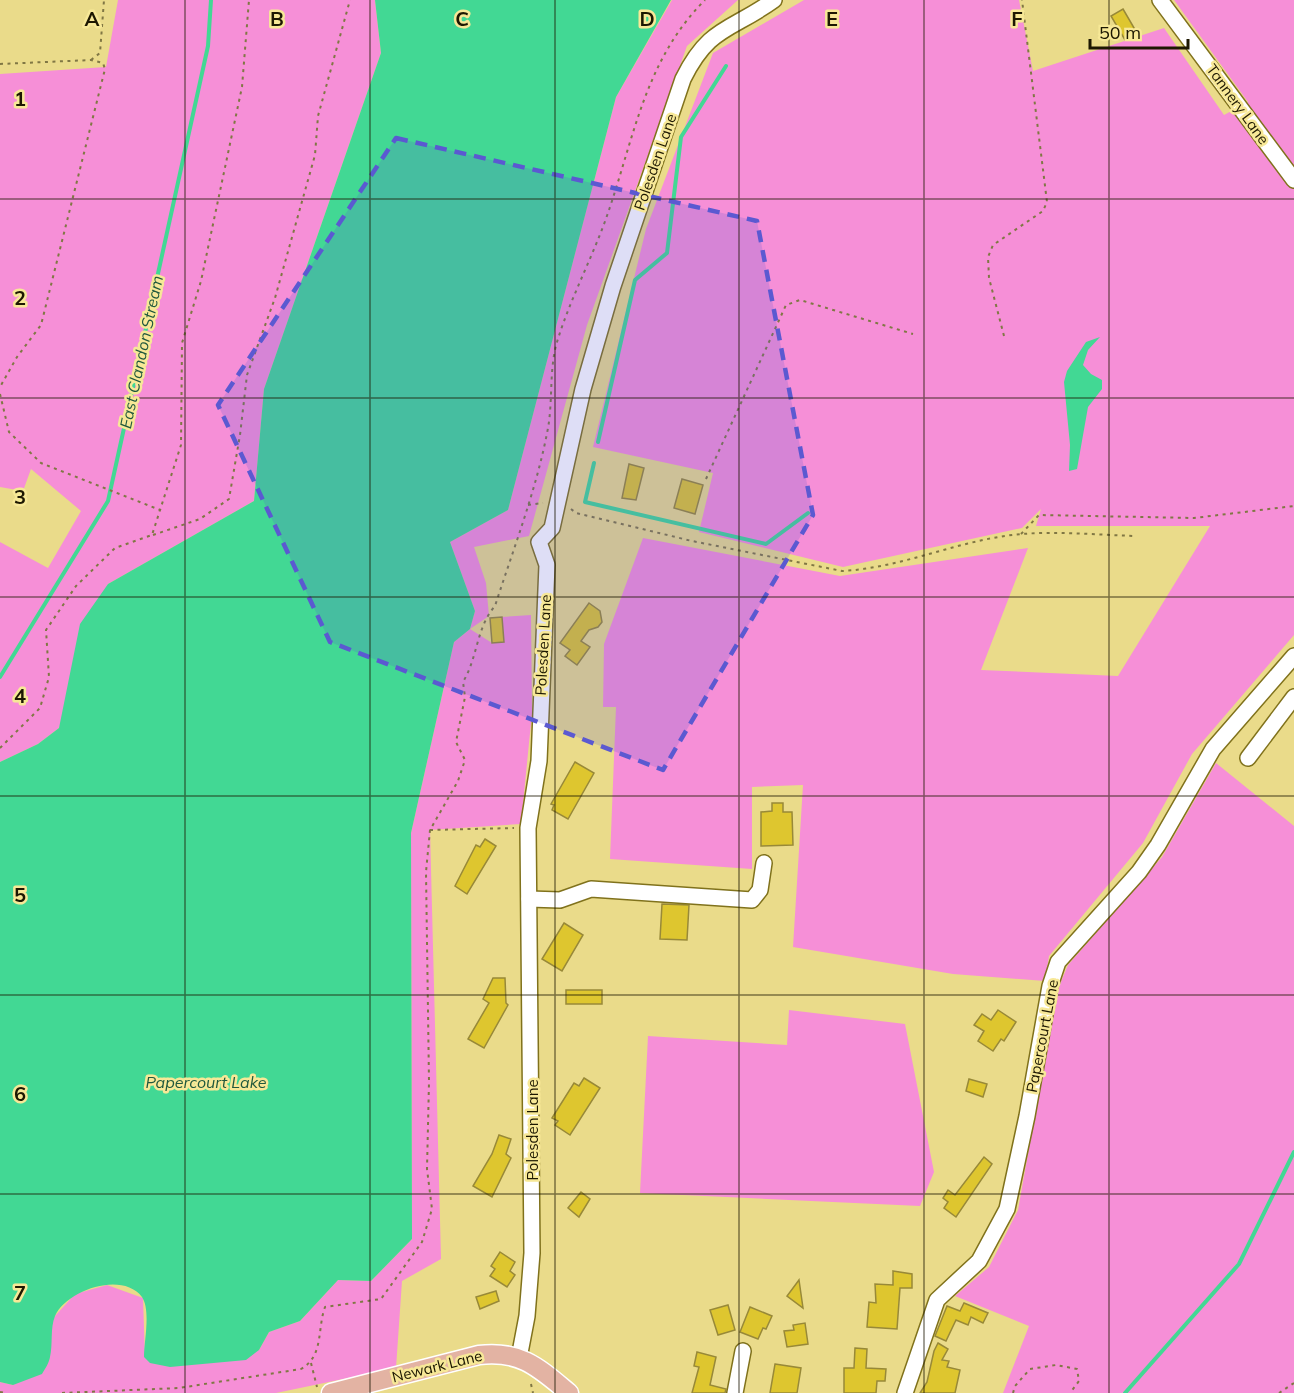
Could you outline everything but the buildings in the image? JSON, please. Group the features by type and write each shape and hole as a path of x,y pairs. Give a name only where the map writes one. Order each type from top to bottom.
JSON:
{"main road":[{"name":"Newark Lane","path":"331,1393 479,1355 501,1353 519,1358 539,1368 569,1393"}],"street":[{"name":"Polesden Lane","path":"519,1358 527,1316 532,1253 528,828 539,761 547,565 533,545 552,528 583,389 613,286 683,79 701,49 713,36 774,0"},
{"name":"Tannery Lane","path":"1160,0 1294,180"},
{"name":"Papercourt Lane","path":"905,1393 937,1300 979,1262 1007,1209 1027,1116 1050,986 1058,962 1138,872 1158,846 1213,749 1294,656"},
{"path":"1248,758 1294,697"},
{"path":"529,899 560,900 591,889 752,900 760,890 764,863"},
{"path":"735,1393 744,1351"}],"path":[{"path":"91,60 100,52 104,0"},
{"path":"152,535 181,445 182,342 201,281 242,87 249,0"},
{"path":"0,748 40,708 49,677 46,630 76,586 115,548 200,519 229,498 247,375 275,298 315,155 318,116 350,0"},
{"path":"62,1393 179,1388 301,1369 311,1363 317,1352 325,1307 381,1299 422,1242 432,1209 427,1169 429,1082 426,872 430,830 458,781 465,760 456,742 465,698 463,682 472,667 484,618 495,606 528,505 548,428 556,344 610,210 651,79 665,49 680,27 705,0"},
{"path":"1004,336 989,278 988,257 993,245 1043,211 1047,202 1022,0"},
{"path":"0,64 91,60 103,63 105,69 41,325 17,357 0,387"},
{"path":"706,478 786,305 800,300 913,333"},
{"path":"0,394 9,432 41,463 160,510"},
{"path":"559,499 576,513 692,541 842,571 867,570 929,552 1021,534 1136,536"},
{"path":"1021,534 1039,515 1194,518 1294,506"},
{"path":"430,830 528,828"},
{"path":"311,1363 318,1393"},
{"path":"1013,1393 1015,1386 1030,1369 1056,1365 1077,1369 1079,1381 1070,1393"},
{"path":"531,1383 533,1393"},
{"path":"1279,1393 1294,1383"},
{"path":"0,1392 6,1393"}],"highlighted area":[{"path":"396,138 757,221 813,515 663,770 330,642 218,405"}],"shaded area":[{"path":"118,0 375,0 381,53 264,389 254,501 108,584 59,728 38,744 0,762 0,542 48,568 81,511 31,469 23,491 0,487 0,74 106,67"},
{"path":"672,0 738,0 687,46 587,325 529,536 474,547 486,583 489,616 470,629 475,611 450,542 508,510 616,97"},
{"path":"804,0 1019,0 1033,71 1164,28 1224,115 1248,102 1174,0 1294,0 1294,635 1192,754 1143,843 1049,956 1045,981 953,974 793,947 803,785 752,787 752,869 610,859 616,707 603,707 604,644 643,538 840,576 1028,548 981,670 1118,676 1210,526 1036,526 1041,509 1022,528 843,567 699,532 713,473 593,447 646,229 713,53"},
{"path":"531,615 532,713 521,824 430,830 441,1259 402,1281 396,1368 276,1393 0,1393 0,1382 13,1385 55,1316 75,1294 107,1285 143,1298 145,1357 259,1350 269,1332 300,1321 338,1280 371,1281 412,1239 411,833 454,642 470,629 492,643 504,642 502,617"},
{"path":"1216,763 1294,826 1294,1393 1003,1393 1029,1326 955,1296 989,1267 1018,1210 1057,991 1068,965 1162,857"},
{"path":"789,1010 905,1024 934,1172 920,1206 640,1193 648,1036 787,1045"}],"water":[{"name":"Papercourt Lake","path":"375,0 671,0 616,97 508,510 450,542 475,611 470,629 454,642 411,833 412,1239 371,1281 338,1280 300,1321 269,1332 259,1350 246,1360 170,1367 150,1363 144,1357 147,1318 142,1297 133,1289 122,1285 109,1285 83,1292 71,1298 61,1307 53,1321 50,1357 42,1374 13,1385 0,1382 0,762 38,744 59,728 80,624 108,584 254,501 264,389 381,53"},
{"path":"1100,337 1088,350 1083,365 1091,374 1102,380 1102,389 1088,407 1077,469 1069,471 1070,445 1064,382 1067,371 1086,342"}],"waterway":[{"name":"East Clandon Stream","path":"0,677 108,501 208,46 211,0"},
{"path":"598,442 635,280 667,253 681,137 726,66"},
{"path":"594,463 585,502 766,544 808,513"},
{"path":"1125,1393 1239,1264 1294,1152"}]}
